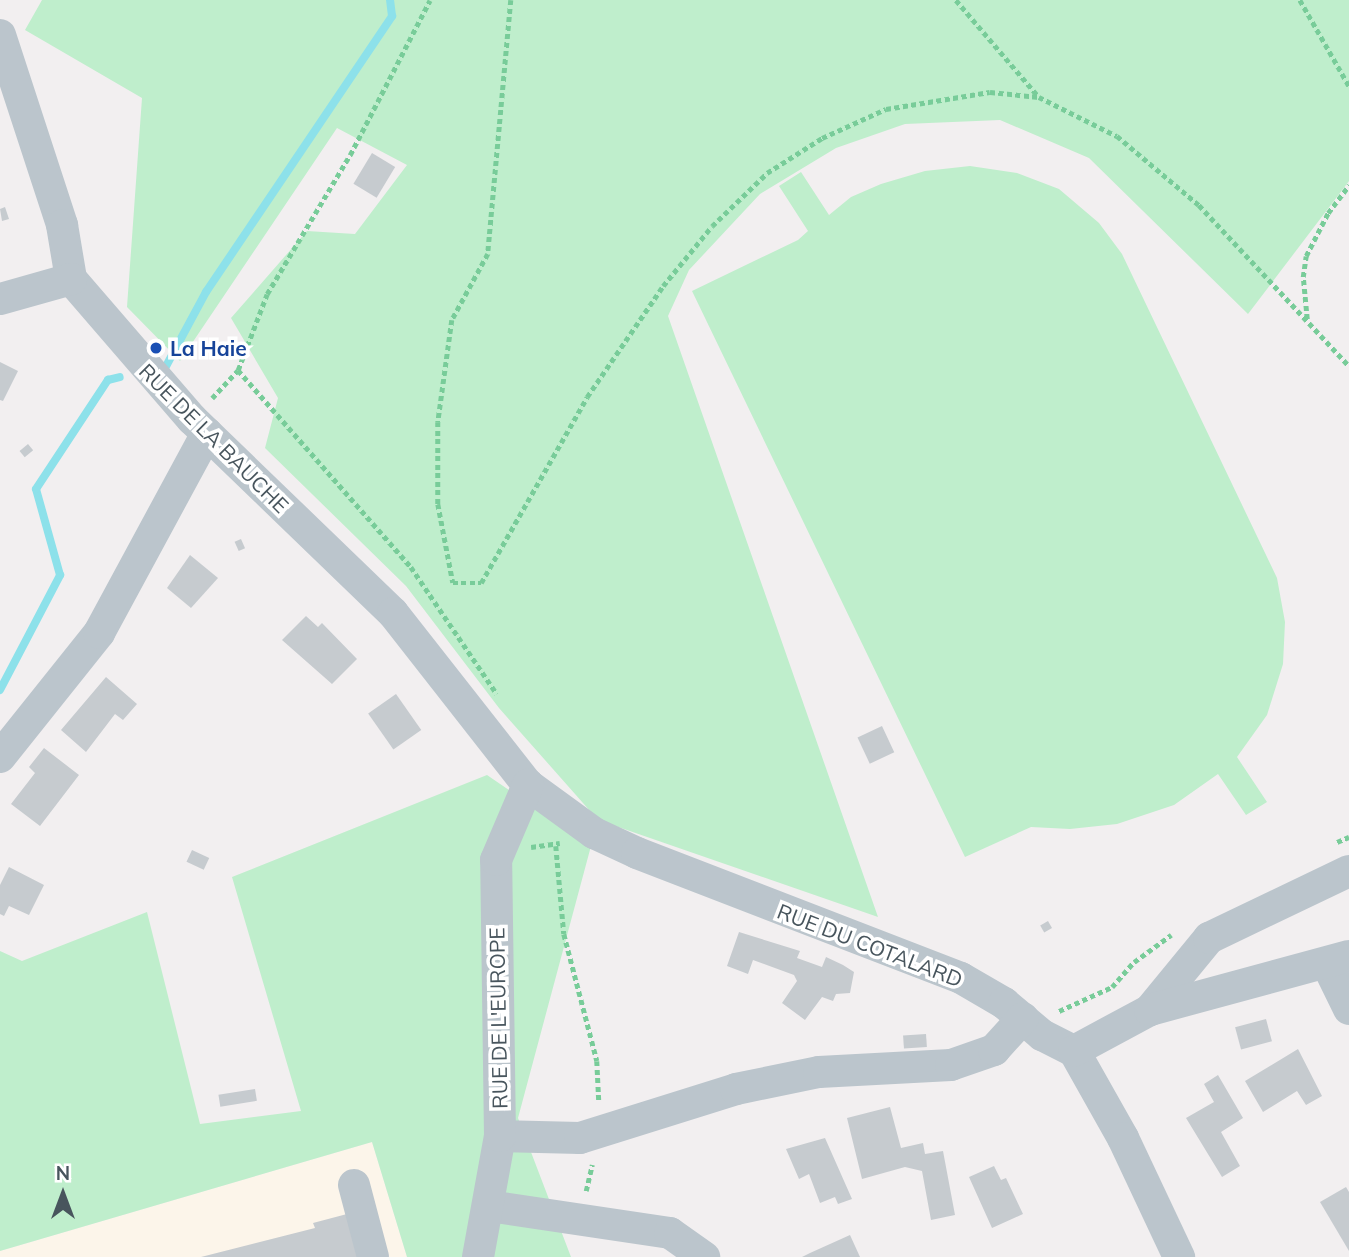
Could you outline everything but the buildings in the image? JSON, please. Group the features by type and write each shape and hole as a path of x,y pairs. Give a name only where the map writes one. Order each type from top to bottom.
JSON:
{"street":[{"path":"0,35 62,225 71,279 0,299"},
{"name":"RUE DE LA BAUCHE","path":"71,279 199,426 393,613 528,785"},
{"path":"0,757 99,633 199,426"},
{"name":"RUE DU COTALARD","path":"528,785 594,833 637,853 961,978 1023,1018 1042,1035 1074,1051"},
{"name":"RUE DE L'EUROPE","path":"478,1257 500,1136 496,860 528,785"},
{"path":"1150,1010 1209,938 1349,871"},
{"path":"1191,960 1198,977 1216,994"},
{"path":"1179,1257 1123,1138 1074,1051 1150,1010 1338,960 1349,1009"},
{"path":"500,1136 580,1138 736,1089 807,1074 951,1065 994,1050 1023,1018"},
{"path":"354,1185 373,1257"},
{"path":"489,1206 587,1218 670,1233 704,1257"}],"path":[{"path":"199,426 238,370 267,294 350,155 430,0"},
{"path":"511,0 488,254 452,320 438,422 438,504 453,583 481,583 586,397 663,286 712,226 767,173 822,138 886,109 929,99 990,92 1039,97 1118,136 1161,170 1349,366"},
{"path":"956,0 1039,97"},
{"path":"1300,0 1349,86"},
{"path":"1307,320 1303,277 1306,256 1328,213 1349,185"},
{"path":"238,370 411,567 499,698"},
{"path":"556,846 564,933 597,1061 600,1132 587,1218"}],"shaded area":[{"path":"372,1142 407,1257 0,1257 0,1251"}],"green space":[{"path":"42,0 1349,0 1349,181 1248,314 1089,158 1000,120 905,124 836,148 760,194 689,270 668,316 878,917 598,820 499,708 406,586 265,448 278,398 231,318 307,231 355,234 407,165 337,128 180,361 127,307 142,98 25,30"},
{"path":"970,166 1017,173 1059,189 1099,223 1122,254 1277,578 1285,622 1283,664 1267,715 1237,757 1267,802 1246,815 1218,774 1174,805 1117,824 1070,829 1031,827 965,857 692,291 798,240 808,231 779,186 801,172 829,215 851,197 881,184 925,171"},
{"path":"487,775 591,846 518,1118 571,1257 407,1257 372,1142 0,1251 0,951 22,961 147,912 200,1124 301,1111 232,877"}],"waterway":[{"path":"164,370 206,292 392,16 390,0"},
{"path":"0,690 60,575 36,489 108,380 120,377"}],"place":[{"name":"La Haie","path":"156,348"}]}
